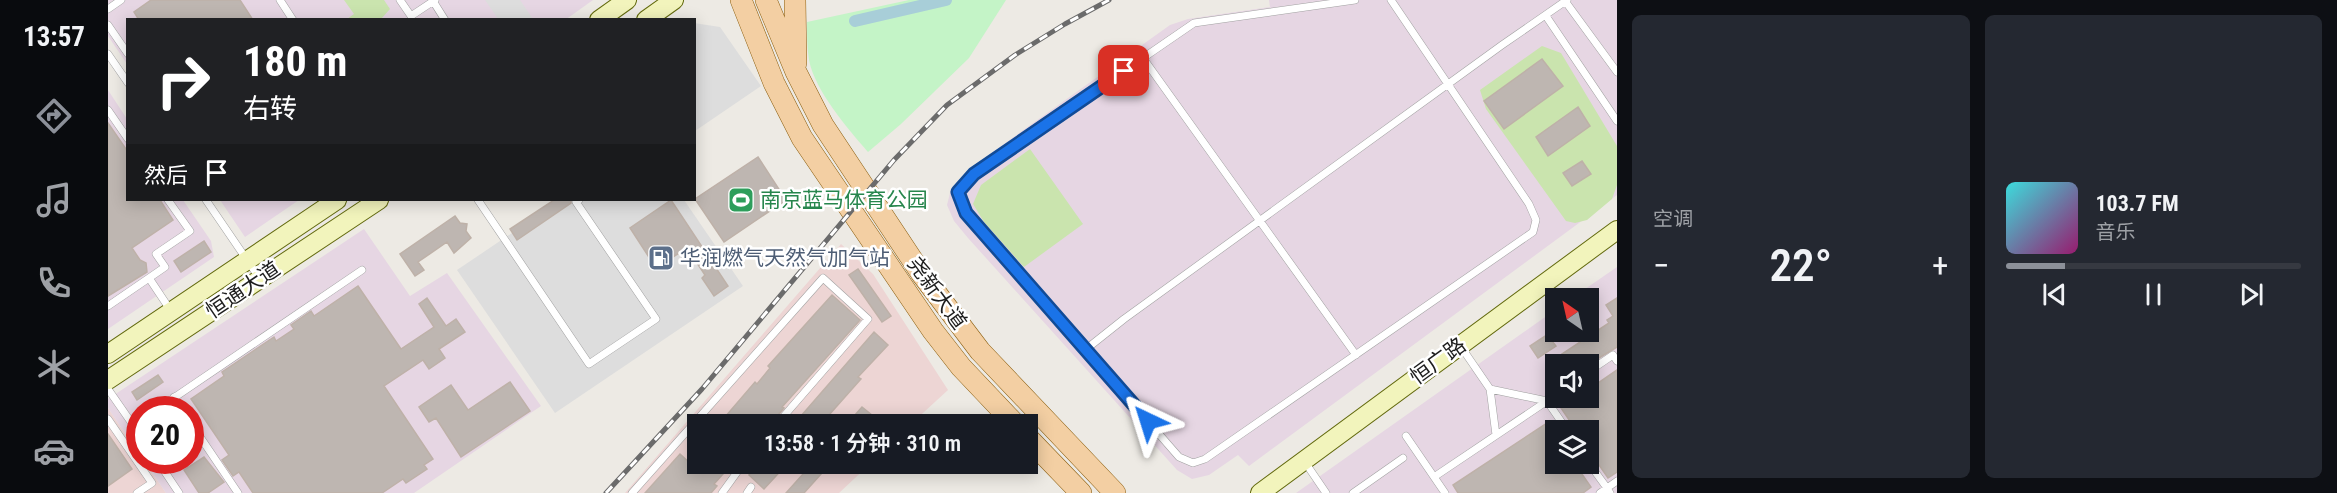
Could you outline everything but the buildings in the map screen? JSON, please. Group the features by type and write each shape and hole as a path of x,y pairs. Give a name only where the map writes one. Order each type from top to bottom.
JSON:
{"main road":[{"name":"尧新大道","path":"741,0 774,83 802,138 933,331 962,367 1006,414"},
{"name":"尧新大道","path":"766,0 796,72 823,125 921,273 952,316 1006,380 1115,493"},
{"path":"795,0 796,72"},
{"path":"1038,448 1081,493"}],"street":[{"path":"648,18 675,0"},
{"path":"602,18 623,1"},
{"name":"恒通大道","path":"108,354 336,201"},
{"name":"恒通大道","path":"108,380 377,201"},
{"name":"恒广路","path":"1260,493 1617,230"},
{"name":"恒广路","path":"1275,493 1617,244"}],"lane":[{"path":"108,9 121,0"},
{"path":"280,0 292,18"},
{"path":"400,0 411,16 434,1 444,18"},
{"path":"1355,0 1194,22 974,174 958,192 966,213 1179,457 1193,463 1205,459 1533,232 1536,220 1529,204 1391,0"},
{"path":"1085,350 1124,319 1566,1 1617,72"},
{"path":"1546,16 1617,121"},
{"path":"108,25 126,51"},
{"path":"108,54 126,80"},
{"path":"1143,58 1356,355"},
{"path":"108,110 126,136"},
{"path":"108,306 165,267 156,254 190,231 169,201"},
{"path":"207,201 260,279"},
{"path":"479,201 588,364 656,319 576,201"},
{"path":"177,396 362,270"},
{"path":"149,278 171,311"},
{"path":"703,414 824,278 868,319 786,414"},
{"path":"1466,354 1490,390 1496,435"},
{"path":"1599,365 1613,355 1617,361"},
{"path":"108,389 126,411"},
{"path":"1490,390 1545,401"},
{"path":"1434,477 1545,402"},
{"path":"108,419 152,483 137,493"},
{"path":"632,493 687,431"},
{"path":"1406,436 1445,493"},
{"path":"204,443 238,493"},
{"path":"1353,493 1403,458"},
{"path":"1309,468 1326,493"},
{"path":"166,474 179,493"},
{"path":"722,493 736,474"},
{"path":"1596,474 1608,491"},
{"path":"1600,493 1608,491 1617,481"},
{"path":"1363,486 1368,493"}],"shaded area":[{"path":"108,0 593,0 568,18 126,18 126,63 108,36"},
{"path":"485,0 520,0 532,18 497,18"},
{"path":"1269,0 1617,0 1617,195 1249,466 1238,455 1209,475 1192,479 1177,470 968,238 954,221 947,205 951,189 969,169 1170,25 1188,19 1270,7"},
{"path":"696,23 720,27 761,86 696,130"},
{"path":"108,90 126,117 126,201 184,201 211,241 214,257 108,329"},
{"path":"221,201 298,201 245,237"},
{"path":"560,201 685,201 743,286 555,413 457,270"},
{"path":"364,229 410,296 447,273 541,406 414,493 166,493 153,474 204,474 204,396 126,396 126,435 108,408 108,399"},
{"path":"841,244 873,274 948,390 922,414 694,414"},
{"path":"1617,267 1617,493 1296,493 1545,317 1545,342 1599,342 1599,288 1587,288"},
{"path":"108,408 126,435 126,474 153,474 166,493 108,493"},
{"path":"687,422 687,474 859,474 839,493 625,493"}],"green space":[{"path":"344,0 384,0 390,9 382,18 348,18 354,14"},
{"path":"909,0 1006,0 969,58 901,124 868,152 833,109 812,72 807,46 807,22"},
{"path":"1542,46 1561,53 1617,146 1617,185 1612,199 1587,220 1575,223 1566,221 1486,109 1480,90"},
{"path":"1030,149 1083,224 1024,267 984,222 973,204 981,185"}],"waterway":[{"path":"855,21 946,0"}],"railway":[{"path":"606,493 702,389 894,160 947,105 1015,55 1109,0"}],"place":[{"name":"南京蓝马体育公园","path":"741,200"},
{"name":"华润燃气天然气加气站","path":"661,258"}],"route":[{"path":"1124,71 974,174 958,192 966,213 1148,421"}]}
